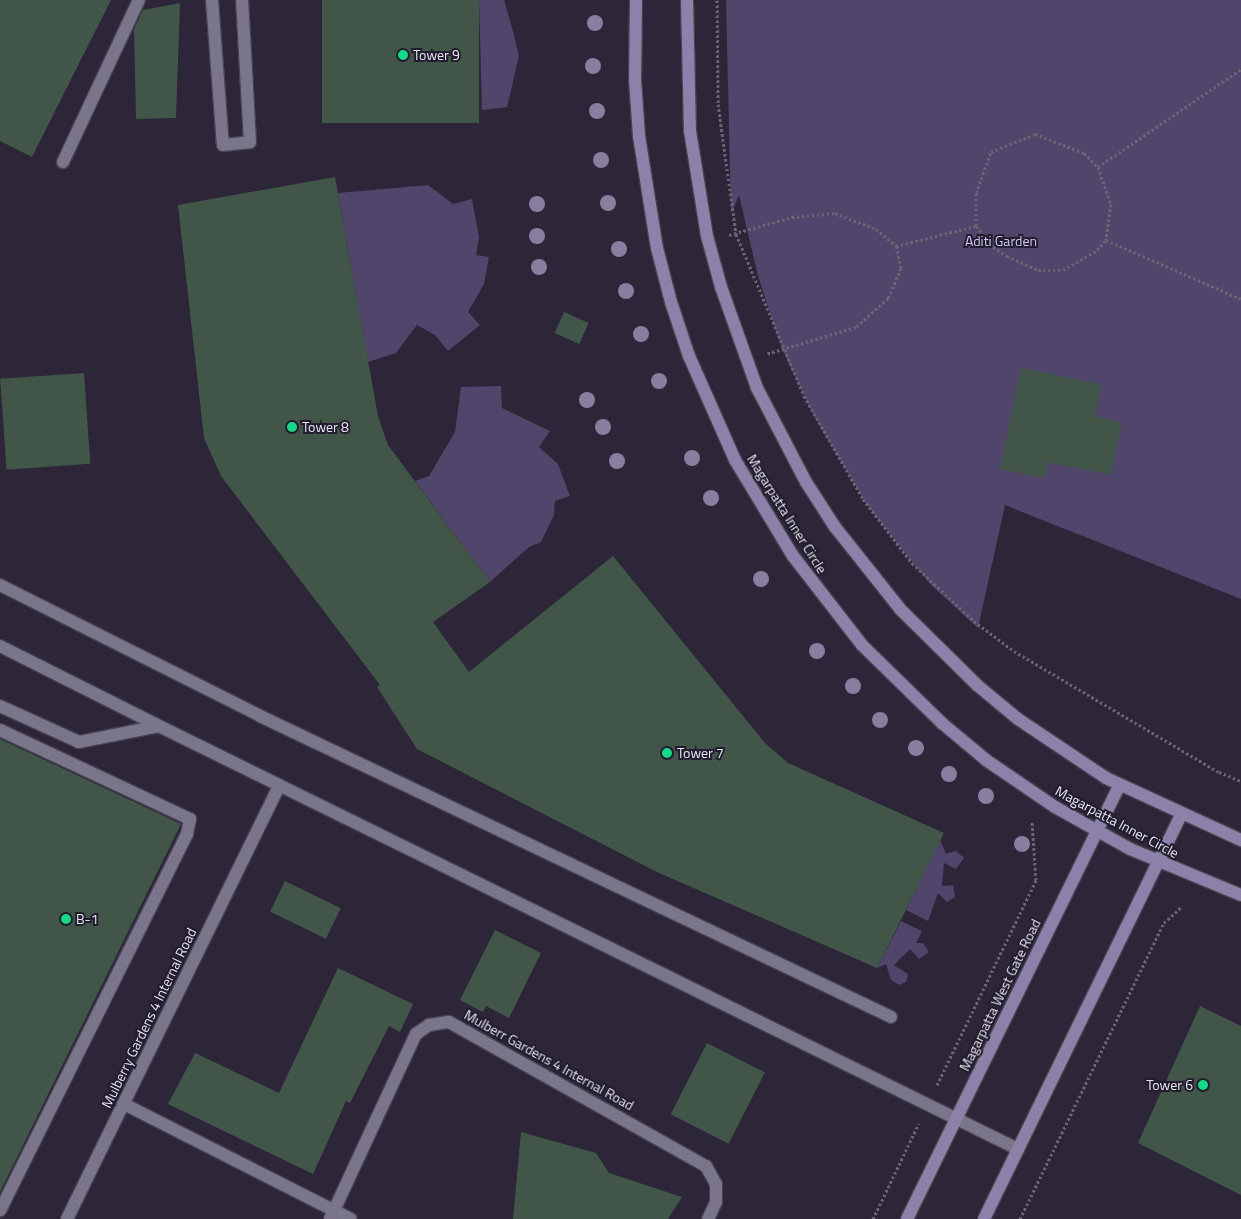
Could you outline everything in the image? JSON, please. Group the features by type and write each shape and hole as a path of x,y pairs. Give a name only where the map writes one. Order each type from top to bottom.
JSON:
{"street":[{"path":"63,162 139,0"},
{"path":"212,0 224,145 250,142 242,0"},
{"name":"Magarpatta Inner Circle","path":"636,0 634,80 639,136 657,248 689,356 735,460 793,556 862,645 901,686 986,760 1097,832 1159,863 1241,895"},
{"path":"687,0 690,131 709,241 721,288 747,359 780,436 806,482 835,527 901,610 977,685 1018,718 1120,785 1181,816 1241,840"},
{"path":"0,585 269,720 891,1017"},
{"path":"0,646 159,726 957,1117 1018,1149"},
{"path":"0,706 79,742 159,726"},
{"path":"0,730 190,819 187,834 0,1210"},
{"name":"Mulberry Gardens 4 Internal Road","path":"67,1219 280,785"},
{"name":"Magarpatta West Gate Road","path":"907,1219 1120,785"},
{"path":"984,1219 1181,816"},
{"name":"Mulberr Gardens 4 Internal Road","path":"332,1215 416,1034 429,1025 449,1022 706,1166 716,1184 716,1202 708,1219"},
{"path":"124,1104 332,1215 351,1219"}],"path":[{"path":"718,0 718,104 736,234 784,349 820,427 863,498 912,563 948,598 1014,651 1219,772 1241,781"},
{"path":"1098,167 1241,69"},
{"path":"1035,134 1084,153 1098,167 1110,204 1106,240 1097,250 1063,270 1038,270 993,248 976,226 976,193 991,152 1035,134"},
{"path":"709,241 792,217 835,213 876,229 896,246 901,268 888,298 856,327 747,359"},
{"path":"896,246 976,226"},
{"path":"1106,240 1241,299"},
{"path":"873,1219 1036,880 1032,822"},
{"path":"1020,1219 1164,924 1181,907"}],"green space":[{"path":"479,0 504,0 514,35 519,56 507,107 482,110"},
{"name":"Aditi Garden","path":"726,0 1241,0 1241,599 1005,505 978,628 930,584 867,505 815,418 782,349 758,276 739,195 731,214"},
{"path":"428,185 453,204 472,199 479,237 476,255 489,257 484,284 468,312 480,325 448,351 435,335 417,325 396,353 368,362 338,193"},
{"path":"501,386 502,408 550,431 539,447 558,464 570,496 555,501 554,515 541,542 529,547 490,582 415,481 429,476 455,432 461,387"},
{"path":"940,840 946,854 956,851 964,858 956,869 944,863 942,886 953,885 955,897 947,902 938,893 928,921 906,910"},
{"path":"901,921 922,931 916,943 923,943 929,952 919,959 910,949 894,965 908,974 906,982 899,985 891,980 886,964 877,968"}],"building":[{"path":"0,0 111,0 32,157 0,141"},
{"name":"Tower 9","path":"322,0 479,0 479,123 322,123"},
{"path":"180,3 176,118 136,119 134,29 143,10"},
{"path":"335,177 378,416 388,445 490,582 433,622 469,672 613,556 765,743 788,763 944,833 877,968 657,872 417,749 377,687 380,685 221,476 204,438 178,205"},
{"path":"564,312 589,323 579,344 555,333"},
{"path":"1021,368 1101,384 1095,416 1122,422 1111,475 1048,462 1045,478 1000,469"},
{"path":"84,373 90,464 7,470 0,379"},
{"name":"B-1","path":"0,739 181,824 0,1192"},
{"path":"285,881 341,908 326,939 270,912"},
{"path":"495,930 541,953 509,1018 486,1006 483,1012 460,1000"},
{"path":"338,968 413,1004 400,1032 389,1026 350,1103 346,1101 313,1174 168,1104 195,1053 279,1093"},
{"name":"Tower 6","path":"1200,1006 1241,1026 1241,1195 1138,1143"},
{"path":"707,1043 765,1073 729,1144 671,1114"},
{"path":"521,1132 596,1153 609,1173 682,1197 668,1219 513,1219"}],"place":[{"name":"Tower 9","path":"403,55"},
{"name":"Tower 8","path":"292,427"},
{"name":"Tower 7","path":"667,753"},
{"name":"B-1","path":"66,919"},
{"name":"Tower 6","path":"1203,1085"}]}
